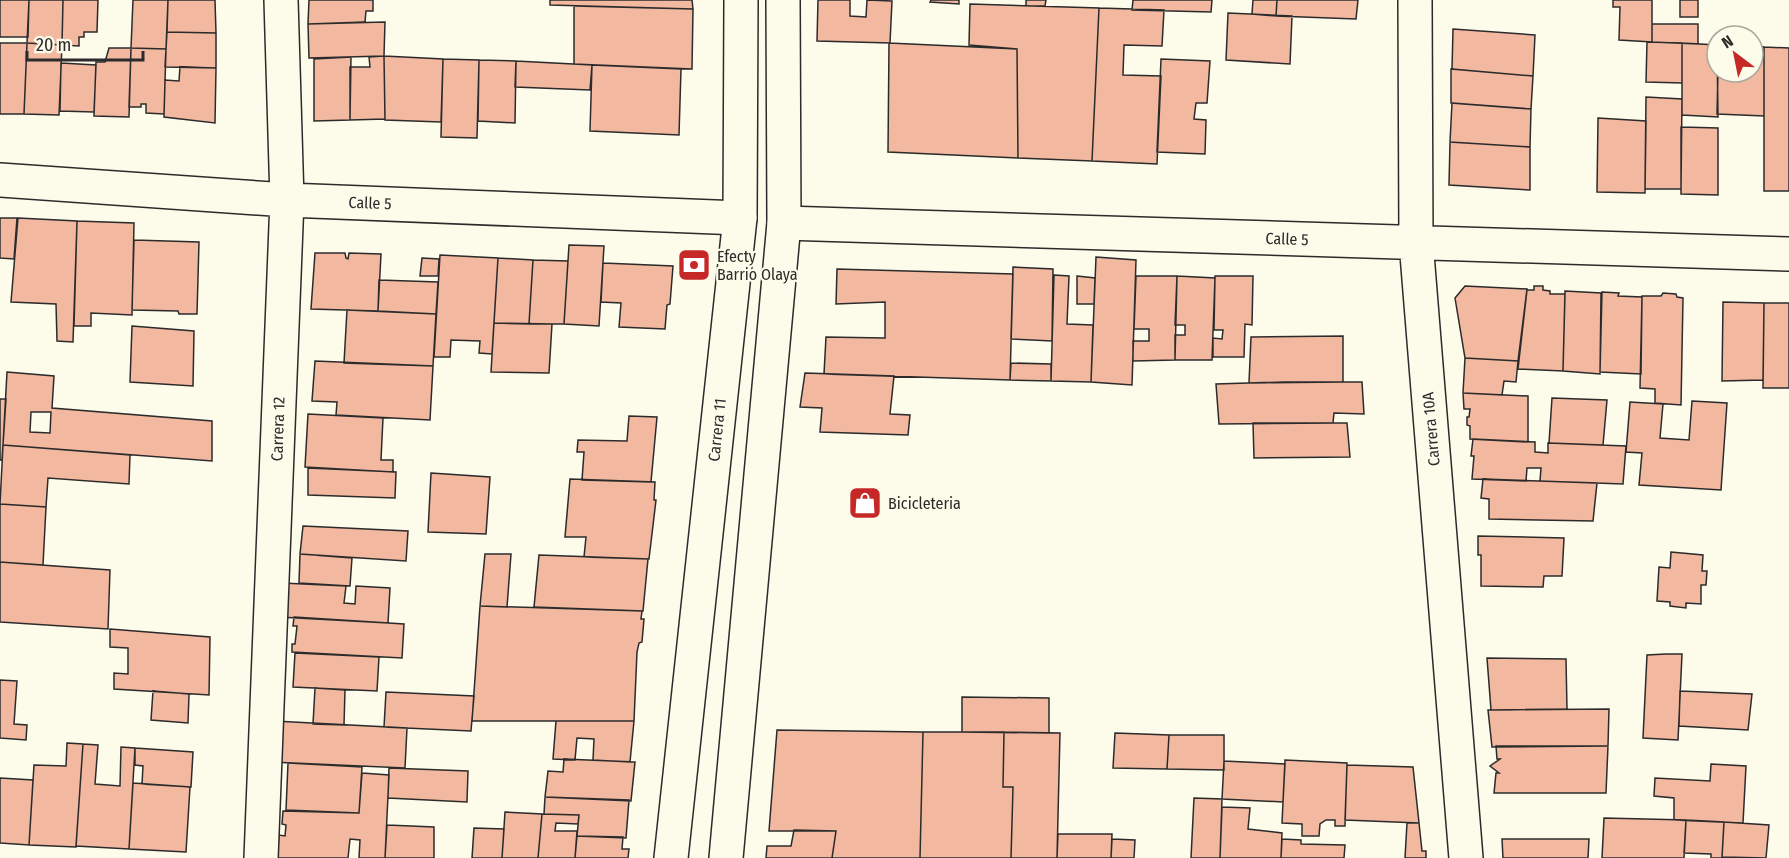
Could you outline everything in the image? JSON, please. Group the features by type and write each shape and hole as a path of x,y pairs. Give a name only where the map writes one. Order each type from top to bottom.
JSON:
{"street":[{"name":"Carrera 12","path":"261,858 287,200 281,0"},
{"name":"Carrera 11","path":"671,858 740,218 741,0"},
{"path":"726,858 784,223 783,0"},
{"name":"Carrera 10A","path":"1415,0 1416,242 1466,858"},
{"name":"Calle 5","path":"0,180 287,200 740,218"},
{"name":"Calle 5","path":"784,223 1789,254"}],"building":[{"path":"0,0 29,0 28,37 0,37"},
{"path":"29,0 63,0 62,45 27,43"},
{"path":"63,0 98,0 97,32 84,32 84,37 79,37 79,46 62,45"},
{"path":"133,0 168,0 166,49 131,48"},
{"path":"168,0 215,0 216,33 167,32"},
{"path":"309,0 373,0 373,11 366,11 365,22 308,24"},
{"path":"550,0 692,0 693,9 550,5"},
{"path":"818,0 850,0 850,16 866,17 867,0 892,1 890,43 817,41"},
{"path":"931,0 959,0 959,4 930,2"},
{"path":"1026,0 1046,0 1045,6 1026,6"},
{"path":"1133,0 1212,0 1211,12 1132,10"},
{"path":"1253,0 1277,0 1276,16 1252,14"},
{"path":"1277,0 1358,0 1356,19 1276,16"},
{"path":"1613,0 1652,0 1652,42 1619,40 1620,7 1613,7"},
{"path":"1680,0 1698,0 1698,17 1680,17"},
{"path":"970,4 1099,8 1092,161 1018,158 1017,49 969,45"},
{"path":"574,6 693,9 692,69 574,64"},
{"path":"1099,8 1164,10 1162,46 1124,45 1123,75 1161,76 1157,164 1092,161"},
{"path":"1228,13 1292,16 1290,64 1226,60"},
{"path":"385,22 384,56 309,58 308,24"},
{"path":"1652,24 1698,24 1698,44 1652,42"},
{"path":"1453,29 1535,35 1533,76 1452,69"},
{"path":"167,32 216,33 216,68 165,67"},
{"path":"1647,42 1682,43 1682,83 1646,82"},
{"path":"0,43 27,43 24,114 0,114"},
{"path":"27,43 62,45 59,115 24,114"},
{"path":"889,43 1017,49 1018,158 888,152"},
{"path":"1682,43 1705,44 1705,84 1718,84 1718,117 1682,115"},
{"path":"1765,47 1789,48 1789,191 1764,191"},
{"path":"109,48 131,48 129,117 94,116 96,62 105,62"},
{"path":"131,48 166,49 164,114 146,113 146,104 141,104 141,107 129,107"},
{"path":"384,56 385,119 350,120 350,67 370,67 369,57"},
{"path":"384,56 443,59 441,122 385,120"},
{"path":"351,57 350,120 314,121 314,59"},
{"path":"443,59 479,60 477,138 441,137"},
{"path":"1161,59 1210,61 1207,103 1196,103 1194,119 1206,120 1205,154 1157,152"},
{"path":"479,60 516,61 515,123 478,121"},
{"path":"516,61 592,65 590,90 515,87"},
{"path":"61,63 96,65 94,112 60,111"},
{"path":"592,65 681,69 679,135 590,131"},
{"path":"180,67 216,68 215,123 164,117 165,80 179,81"},
{"path":"1451,69 1533,76 1531,109 1451,103"},
{"path":"1718,84 1764,84 1764,116 1717,114"},
{"path":"1646,97 1682,99 1681,189 1645,189"},
{"path":"1452,103 1531,109 1530,147 1450,142"},
{"path":"1598,118 1646,121 1645,193 1597,192"},
{"path":"1681,127 1718,128 1718,195 1681,194"},
{"path":"1450,142 1530,147 1530,190 1449,185"},
{"path":"0,218 17,218 14,259 0,258"},
{"path":"18,218 77,221 73,342 57,341 56,304 11,302"},
{"path":"77,221 134,223 132,315 91,313 91,326 74,326"},
{"path":"134,240 199,242 197,314 179,314 178,311 132,310"},
{"path":"569,245 604,246 599,326 564,324"},
{"path":"315,253 345,253 348,259 349,253 381,254 378,311 311,309"},
{"path":"440,255 498,258 492,354 479,353 480,341 451,340 450,357 434,357"},
{"path":"1096,257 1136,260 1132,385 1091,382"},
{"path":"422,258 439,259 438,276 420,276"},
{"path":"498,258 533,260 529,324 494,323"},
{"path":"533,260 568,261 564,324 529,324"},
{"path":"603,263 673,266 670,304 667,305 665,329 619,327 621,303 601,302"},
{"path":"1013,267 1053,269 1052,341 1011,339"},
{"path":"837,269 1013,274 1010,380 824,374 826,337 885,338 885,302 836,304"},
{"path":"1054,275 1069,276 1067,324 1093,325 1091,382 1051,381"},
{"path":"1077,276 1095,278 1094,304 1077,304"},
{"path":"1136,276 1177,276 1175,360 1133,361 1133,341 1149,341 1149,329 1134,329"},
{"path":"1177,276 1215,278 1212,360 1175,360 1175,335 1185,335 1185,325 1175,325"},
{"path":"1215,276 1253,276 1252,325 1245,324 1244,357 1213,357 1213,338 1222,339 1223,330 1214,330"},
{"path":"379,280 438,282 436,314 378,311"},
{"path":"1465,286 1527,289 1518,361 1465,358 1455,298"},
{"path":"1534,286 1543,286 1543,290 1550,291 1550,294 1565,294 1563,371 1518,369 1527,290 1534,290"},
{"path":"1565,291 1601,293 1600,374 1563,371"},
{"path":"1602,292 1619,293 1618,296 1642,297 1641,374 1600,372"},
{"path":"1663,293 1676,294 1677,297 1683,298 1681,405 1655,403 1655,389 1640,388 1642,296 1661,296"},
{"path":"1723,302 1764,303 1763,380 1722,381"},
{"path":"1764,303 1789,303 1789,388 1763,388"},
{"path":"347,310 436,314 433,366 344,363"},
{"path":"494,323 552,324 549,373 491,372"},
{"path":"132,326 194,331 193,386 130,382"},
{"path":"1343,336 1343,382 1249,383 1251,337"},
{"path":"1465,358 1518,361 1516,382 1504,381 1502,395 1463,393"},
{"path":"315,361 433,366 430,420 336,415 337,402 312,401"},
{"path":"1011,363 1051,364 1051,381 1010,380"},
{"path":"7,372 54,376 52,408 212,421 212,461 3,445","holes":["31,412 51,412 50,433 30,432"]},
{"path":"805,373 894,376 890,414 910,415 908,435 820,432 822,408 800,407"},
{"path":"1362,382 1364,414 1334,413 1333,423 1219,424 1216,384"},
{"path":"1463,393 1528,396 1528,442 1470,439 1467,417 1469,417 1470,409 1464,409"},
{"path":"1552,398 1607,400 1603,445 1549,443"},
{"path":"0,399 6,399 2,460 0,460"},
{"path":"1692,401 1727,403 1721,490 1639,485 1642,453 1626,452 1630,402 1663,404 1660,438 1689,440"},
{"path":"308,414 383,418 381,460 393,460 393,472 305,467"},
{"path":"629,416 657,417 651,482 582,480 584,452 577,452 578,440 627,441"},
{"path":"1253,423 1347,423 1350,457 1254,458"},
{"path":"1473,439 1535,442 1535,452 1548,453 1548,443 1626,446 1623,484 1540,481 1541,468 1527,468 1526,481 1472,479"},
{"path":"3,445 130,455 129,484 48,478 46,507 0,504"},
{"path":"308,468 396,472 395,498 308,495"},
{"path":"431,473 490,477 486,534 428,532"},
{"path":"570,479 655,482 654,500 656,500 649,559 584,557 586,537 565,537"},
{"path":"1483,479 1597,483 1593,521 1489,519 1489,499 1481,498"},
{"path":"0,504 46,507 43,565 0,562"},
{"path":"303,526 408,531 406,561 300,554"},
{"path":"1478,536 1564,538 1562,576 1544,576 1543,587 1481,586 1481,555 1478,555"},
{"path":"1671,552 1703,555 1702,571 1707,571 1706,585 1701,585 1701,604 1686,603 1686,608 1670,606 1670,602 1657,601 1659,567 1670,568"},
{"path":"300,554 352,558 350,586 299,583"},
{"path":"485,554 511,554 507,607 480,606"},
{"path":"539,555 648,559 643,611 534,607"},
{"path":"0,562 110,570 108,629 0,622"},
{"path":"282,583 346,586 344,603 355,604 356,586 390,588 388,623 279,617"},
{"path":"480,606 642,611 641,619 644,619 642,642 639,643 637,652 634,721 472,721"},
{"path":"294,617 404,624 402,658 292,652 297,626 293,626"},
{"path":"110,629 210,637 209,695 114,689 114,673 128,674 128,648 110,647"},
{"path":"295,653 379,657 377,691 293,687"},
{"path":"1682,654 1678,740 1643,738 1647,655"},
{"path":"1487,658 1566,659 1567,709 1491,710"},
{"path":"0,680 17,681 14,724 27,725 26,740 0,738"},
{"path":"315,688 345,690 344,725 313,724"},
{"path":"153,691 189,694 188,723 151,720"},
{"path":"1680,691 1752,694 1748,730 1679,726"},
{"path":"386,692 474,696 471,731 384,727"},
{"path":"962,697 1049,698 1049,733 962,732"},
{"path":"1609,709 1608,746 1492,747 1488,710"},
{"path":"274,721 407,728 405,768 271,762"},
{"path":"556,721 634,721 630,762 593,760 594,739 577,738 575,760 553,759"},
{"path":"777,730 923,732 920,858 832,858 836,831 769,831"},
{"path":"923,732 1004,732 1003,787 1013,787 1011,858 920,858"},
{"path":"1004,732 1060,733 1057,858 1011,858 1013,787 1003,787"},
{"path":"1115,733 1169,735 1167,769 1113,768"},
{"path":"1169,735 1224,735 1224,770 1167,769"},
{"path":"67,743 83,744 76,847 29,845 34,765 66,766"},
{"path":"83,744 98,745 95,784 120,786 121,747 135,748 129,849 76,846"},
{"path":"1496,746 1608,746 1606,793 1494,793 1496,773 1499,773 1490,766 1500,759 1497,759"},
{"path":"135,748 193,752 191,787 142,784 143,766 135,765"},
{"path":"564,759 635,762 631,801 545,797 548,771 563,772"},
{"path":"1285,760 1347,763 1345,826 1335,826 1335,820 1326,820 1320,824 1319,836 1302,836 1302,824 1282,823"},
{"path":"1224,761 1285,764 1283,802 1222,799"},
{"path":"288,763 362,767 359,813 286,810"},
{"path":"1711,764 1746,766 1743,823 1674,820 1674,798 1654,796 1655,778 1710,781"},
{"path":"1347,765 1413,767 1419,823 1345,820"},
{"path":"389,768 468,771 467,802 388,798"},
{"path":"362,773 389,775 385,858 359,858 360,840 350,839 348,858 277,858 279,835 285,836 286,825 282,824 283,811 359,813"},
{"path":"0,778 33,780 29,845 0,843"},
{"path":"133,783 190,787 186,852 129,849"},
{"path":"545,797 629,800 626,838 577,836 579,815 544,814"},
{"path":"1194,798 1222,799 1220,858 1191,858"},
{"path":"1222,807 1250,808 1248,829 1282,833 1281,858 1220,858"},
{"path":"505,812 542,814 538,858 502,858"},
{"path":"542,814 579,815 578,824 556,823 555,831 577,831 575,858 538,858"},
{"path":"1604,818 1686,820 1684,858 1602,858"},
{"path":"1686,820 1724,822 1722,858 1711,858 1711,854 1684,853"},
{"path":"1724,822 1769,825 1766,858 1722,857"},
{"path":"1407,823 1419,823 1422,851 1426,851 1426,858 1405,858"},
{"path":"387,825 434,827 434,858 385,858"},
{"path":"474,828 504,829 502,858 472,858"},
{"path":"794,830 836,831 832,858 766,858 767,846 791,846"},
{"path":"1058,834 1112,834 1111,858 1057,858"},
{"path":"577,836 623,837 622,849 629,849 628,858 575,858"},
{"path":"1112,839 1135,840 1134,858 1111,858"},
{"path":"1282,839 1301,840 1301,844 1345,845 1344,858 1281,858"},
{"path":"1502,839 1589,839 1588,858 1503,858"}],"place":[{"name":"Efecty Barrio Olaya","path":"694,265"},
{"name":"Bicicleteria","path":"865,503"}]}
